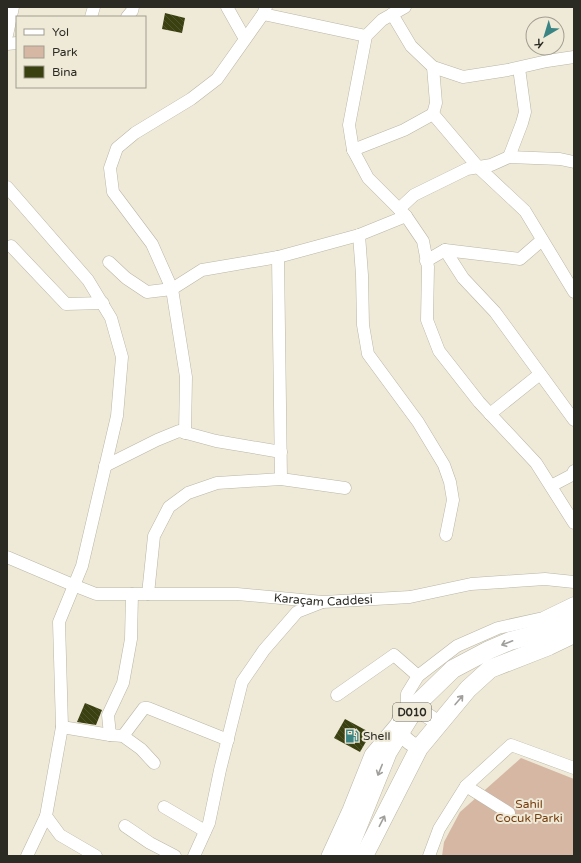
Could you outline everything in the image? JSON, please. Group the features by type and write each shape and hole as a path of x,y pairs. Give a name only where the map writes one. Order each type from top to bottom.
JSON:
{"highway":[{"name":"D010","path":"346,856 388,752 399,728 411,710 452,669 510,641 544,632 574,618"},
{"name":"D010","path":"364,856 419,748 468,689 490,669 549,646 574,634"}],"main road":[{"path":"411,710 429,715 438,724"},
{"path":"329,856 350,810 372,755 399,728 409,743 419,748"}],"street":[{"path":"7,35 13,7"},
{"path":"128,16 132,12 133,7"},
{"path":"227,7 245,40"},
{"path":"405,7 382,20 366,36 349,125 353,150 368,178 403,213 423,241 428,268 427,320 439,351 479,402 536,463 574,523"},
{"path":"185,433 186,377 172,289 152,244 113,192 110,168 117,148 135,133 191,99 217,79 265,11 366,36"},
{"path":"392,14 411,46 433,67 463,77 520,68 547,61 574,57"},
{"path":"353,150 404,130 433,114 436,103 433,67"},
{"path":"510,157 525,112 520,68"},
{"path":"433,114 478,167 525,211 574,292"},
{"path":"109,262 126,278 147,292 172,289 202,270 278,257 360,235 403,213 414,195 467,169 491,165 510,157 560,159 574,162"},
{"path":"7,187 88,280 111,318 122,357 117,416 82,566 58,622 62,726 46,816 27,856"},
{"path":"360,235 363,324 368,354 418,422 444,465 450,482 453,500 446,535"},
{"path":"426,261 444,250 520,259 542,240"},
{"path":"11,246 66,304 102,304"},
{"path":"444,250 463,278 495,312 574,420"},
{"path":"278,257 281,480"},
{"path":"490,414 540,374"},
{"path":"105,466 157,440 179,431 216,441 281,452"},
{"path":"551,486 572,475 574,471"},
{"path":"148,594 154,536 169,507 188,493 217,483 281,480 345,488"},
{"name":"Karaçam Caddesi","path":"7,557 96,594 237,594 323,602 410,597 471,584 545,579 574,582"},
{"path":"110,735 108,715 123,683 131,640 132,594"},
{"path":"194,856 209,823 242,682 264,650 297,612 323,602"},
{"path":"411,710 407,694 418,676 457,646 498,628 543,618 574,604"},
{"path":"338,695 394,655 418,676"},
{"path":"123,736 144,708 148,708 228,740"},
{"path":"62,726 123,736 154,764"},
{"path":"429,856 439,829 466,786 511,745 574,768"},
{"path":"466,786 509,813"},
{"path":"164,807 205,831"},
{"path":"46,816 60,835 96,856"},
{"path":"125,826 150,843 175,856"}],"green space":[{"name":"Sahil Cocuk Parki","path":"521,758 574,779 574,856 442,856 444,842 460,812"}],"building":[{"path":"165,13 185,18 182,33 162,29"},
{"path":"85,703 102,710 96,725 77,722"},
{"path":"345,719 371,733 360,752 334,738"}],"place":[{"name":"Shell","path":"352,736"}]}
